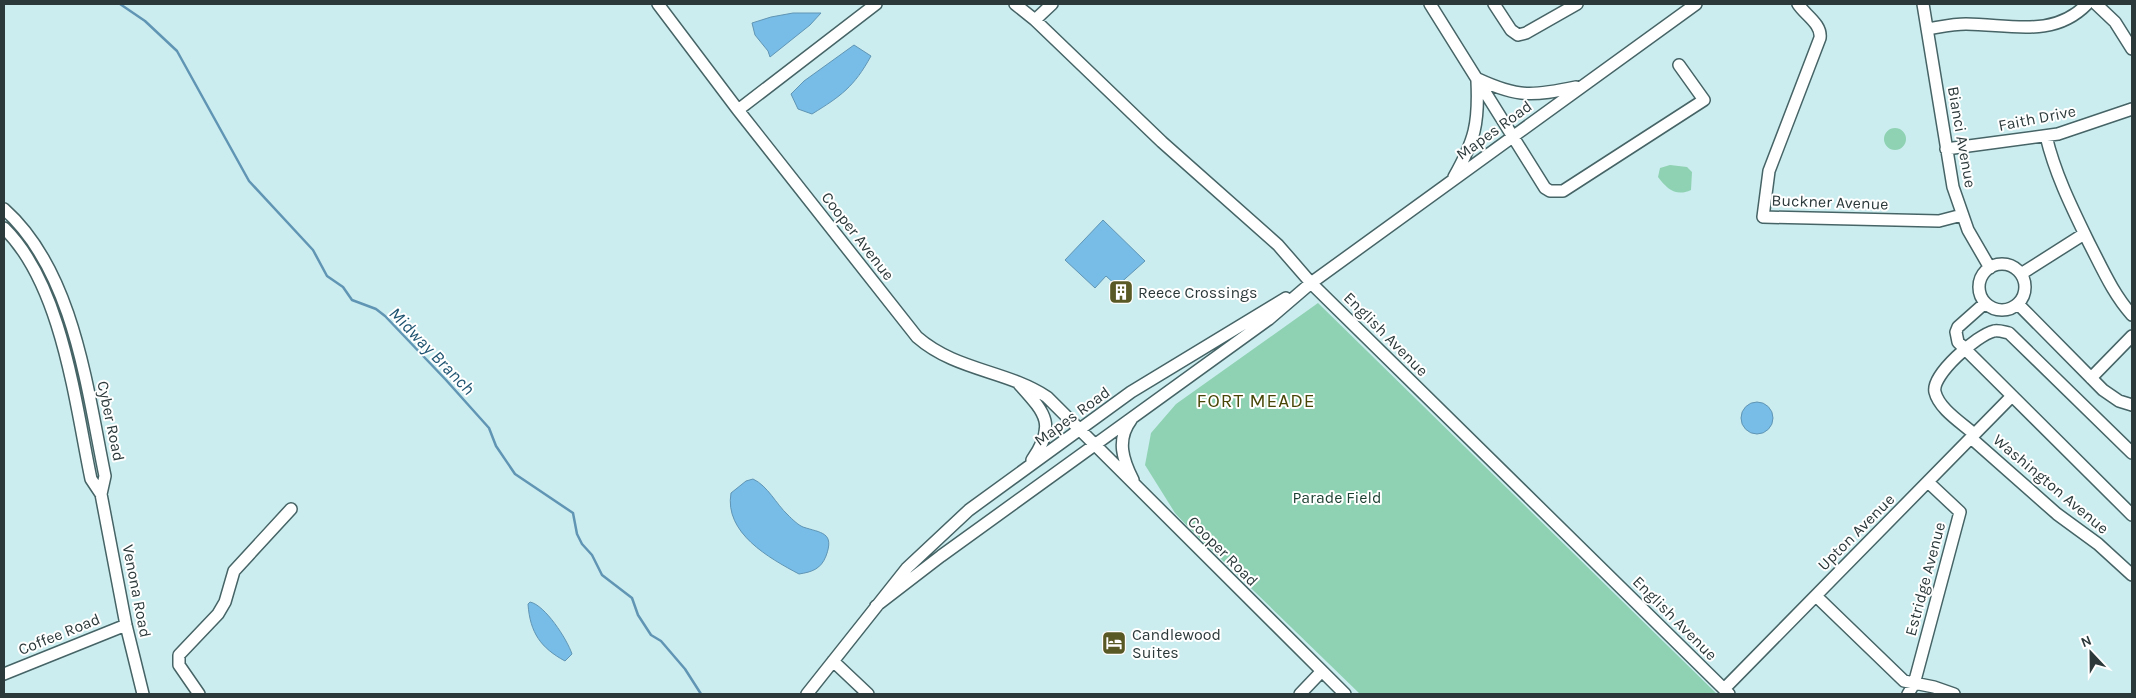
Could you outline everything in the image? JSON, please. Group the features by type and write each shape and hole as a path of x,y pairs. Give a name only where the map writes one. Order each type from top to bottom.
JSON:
{"street":[{"name":"Cooper Avenue","path":"658,4 738,110 917,337 933,351 952,361 1018,383 1047,397 1079,430"},
{"path":"738,110 876,4"},
{"name":"English Avenue","path":"1015,4 1036,20 1162,142 1278,245 1311,283 1726,692"},
{"path":"1036,20 1052,4"},
{"path":"1430,4 1545,188 1550,192 1563,191 1704,100 1679,65"},
{"path":"1494,4 1510,30 1518,35 1526,33 1577,4"},
{"name":"Mapes Road","path":"807,694 907,568 969,510 1079,430 1165,371 1311,283 1696,4"},
{"name":"Buckner Avenue","path":"1798,4 1821,31 1820,38 1768,171 1763,217 1938,221 1962,215"},
{"name":"Bianci Avenue","path":"1923,4 1952,181 1962,215 1990,268"},
{"path":"1927,29 1967,24 2045,27 2069,18 2087,4"},
{"path":"2096,4 2115,22 2132,49"},
{"path":"1477,79 1508,92 1522,94 1536,95 1580,87"},
{"path":"1451,182 1467,153 1477,123 1477,79"},
{"name":"Faith Drive","path":"1946,149 2046,136 2080,128 2132,109"},
{"path":"2046,136 2053,165 2084,234 2112,287 2132,315"},
{"name":"Cyber Road","path":"4,209 21,225 36,245 65,308 84,373 106,476 101,494"},
{"name":"Cyber Road","path":"4,228 25,252 55,321 70,377 91,479 101,494"},
{"path":"2021,274 2084,234"},
{"path":"2003,264 2012,266 2021,274 2025,288 2023,297 2018,304 2010,309 2001,310 1992,308 1985,303 1979,286 1981,278 1990,268 2003,264"},
{"name":"Mapes Road","path":"876,606 949,550 1269,319 1311,283"},
{"path":"1985,303 1958,327 1956,337 2011,397 2132,515"},
{"path":"2018,304 2111,396 2132,405"},
{"name":"Washington Avenue","path":"2132,453 2009,333 1994,331 1965,349 1939,376 1934,386 1935,393 1942,405 1972,436 2057,514 2098,544 2132,575"},
{"path":"2091,378 2132,336"},
{"path":"1018,383 1043,413 1046,424 1044,439 1027,467"},
{"name":"Upton Avenue","path":"1726,692 1816,596 2011,397"},
{"path":"1134,416 1127,425 1122,450 1126,465 1138,490"},
{"name":"Cooper Road","path":"1079,430 1344,694"},
{"name":"Estridge Avenue","path":"1911,689 1960,512 1928,482"},
{"name":"Venona Road","path":"101,494 126,625 143,694"},
{"path":"199,694 179,665 179,655 218,614 225,602 234,570 291,509"},
{"path":"1816,596 1911,689 1934,686 1954,694"},
{"name":"Coffee Road","path":"4,674 126,625"},
{"path":"833,661 868,694"},
{"path":"1300,694 1321,672"}],"green space":[{"path":"1895,128 1903,131 1906,139 1903,147 1895,150 1887,147 1884,139 1887,131"},
{"path":"1670,165 1687,167 1692,172 1691,190 1681,193 1672,191 1661,181 1658,177 1660,168"},
{"name":"Parade Field","path":"1318,303 1717,694 1360,694 1189,528 1175,513 1145,465 1151,433 1176,404"}],"water":[{"path":"793,13 821,13 810,25 770,57 768,51 755,35 752,23"},
{"path":"854,45 871,56 853,83 839,96 812,114 798,109 791,94 804,81"},
{"path":"1103,220 1145,261 1117,286 1106,276 1095,288 1065,260"},
{"path":"1757,402 1763,403 1768,407 1772,412 1772,424 1768,429 1763,433 1757,434 1751,433 1746,429 1742,424 1741,418 1742,412 1746,407 1751,403"},
{"path":"753,479 768,491 784,511 797,523 825,535 829,542 828,548 826,556 819,567 799,574 762,552 742,532 734,520 731,507 731,493 746,481"},
{"path":"530,602 536,604 549,616 565,640 572,654 565,661 549,651 538,638 529,614 528,604"}],"waterway":[{"name":"Midway Branch","path":"120,4 145,21 177,51 249,181 313,250 327,276 343,287 352,300 376,309 385,316 446,380 489,428 496,446 515,474 573,513 577,534 582,544 592,555 602,575 632,598 638,615 651,635 661,641 685,669 701,694"}],"place":[{"name":"Reece Crossings","path":"1121,292"},
{"name":"Candlewood Suites","path":"1114,643"}],"district":[{"name":"FORT MEADE","path":"1256,401"}]}
